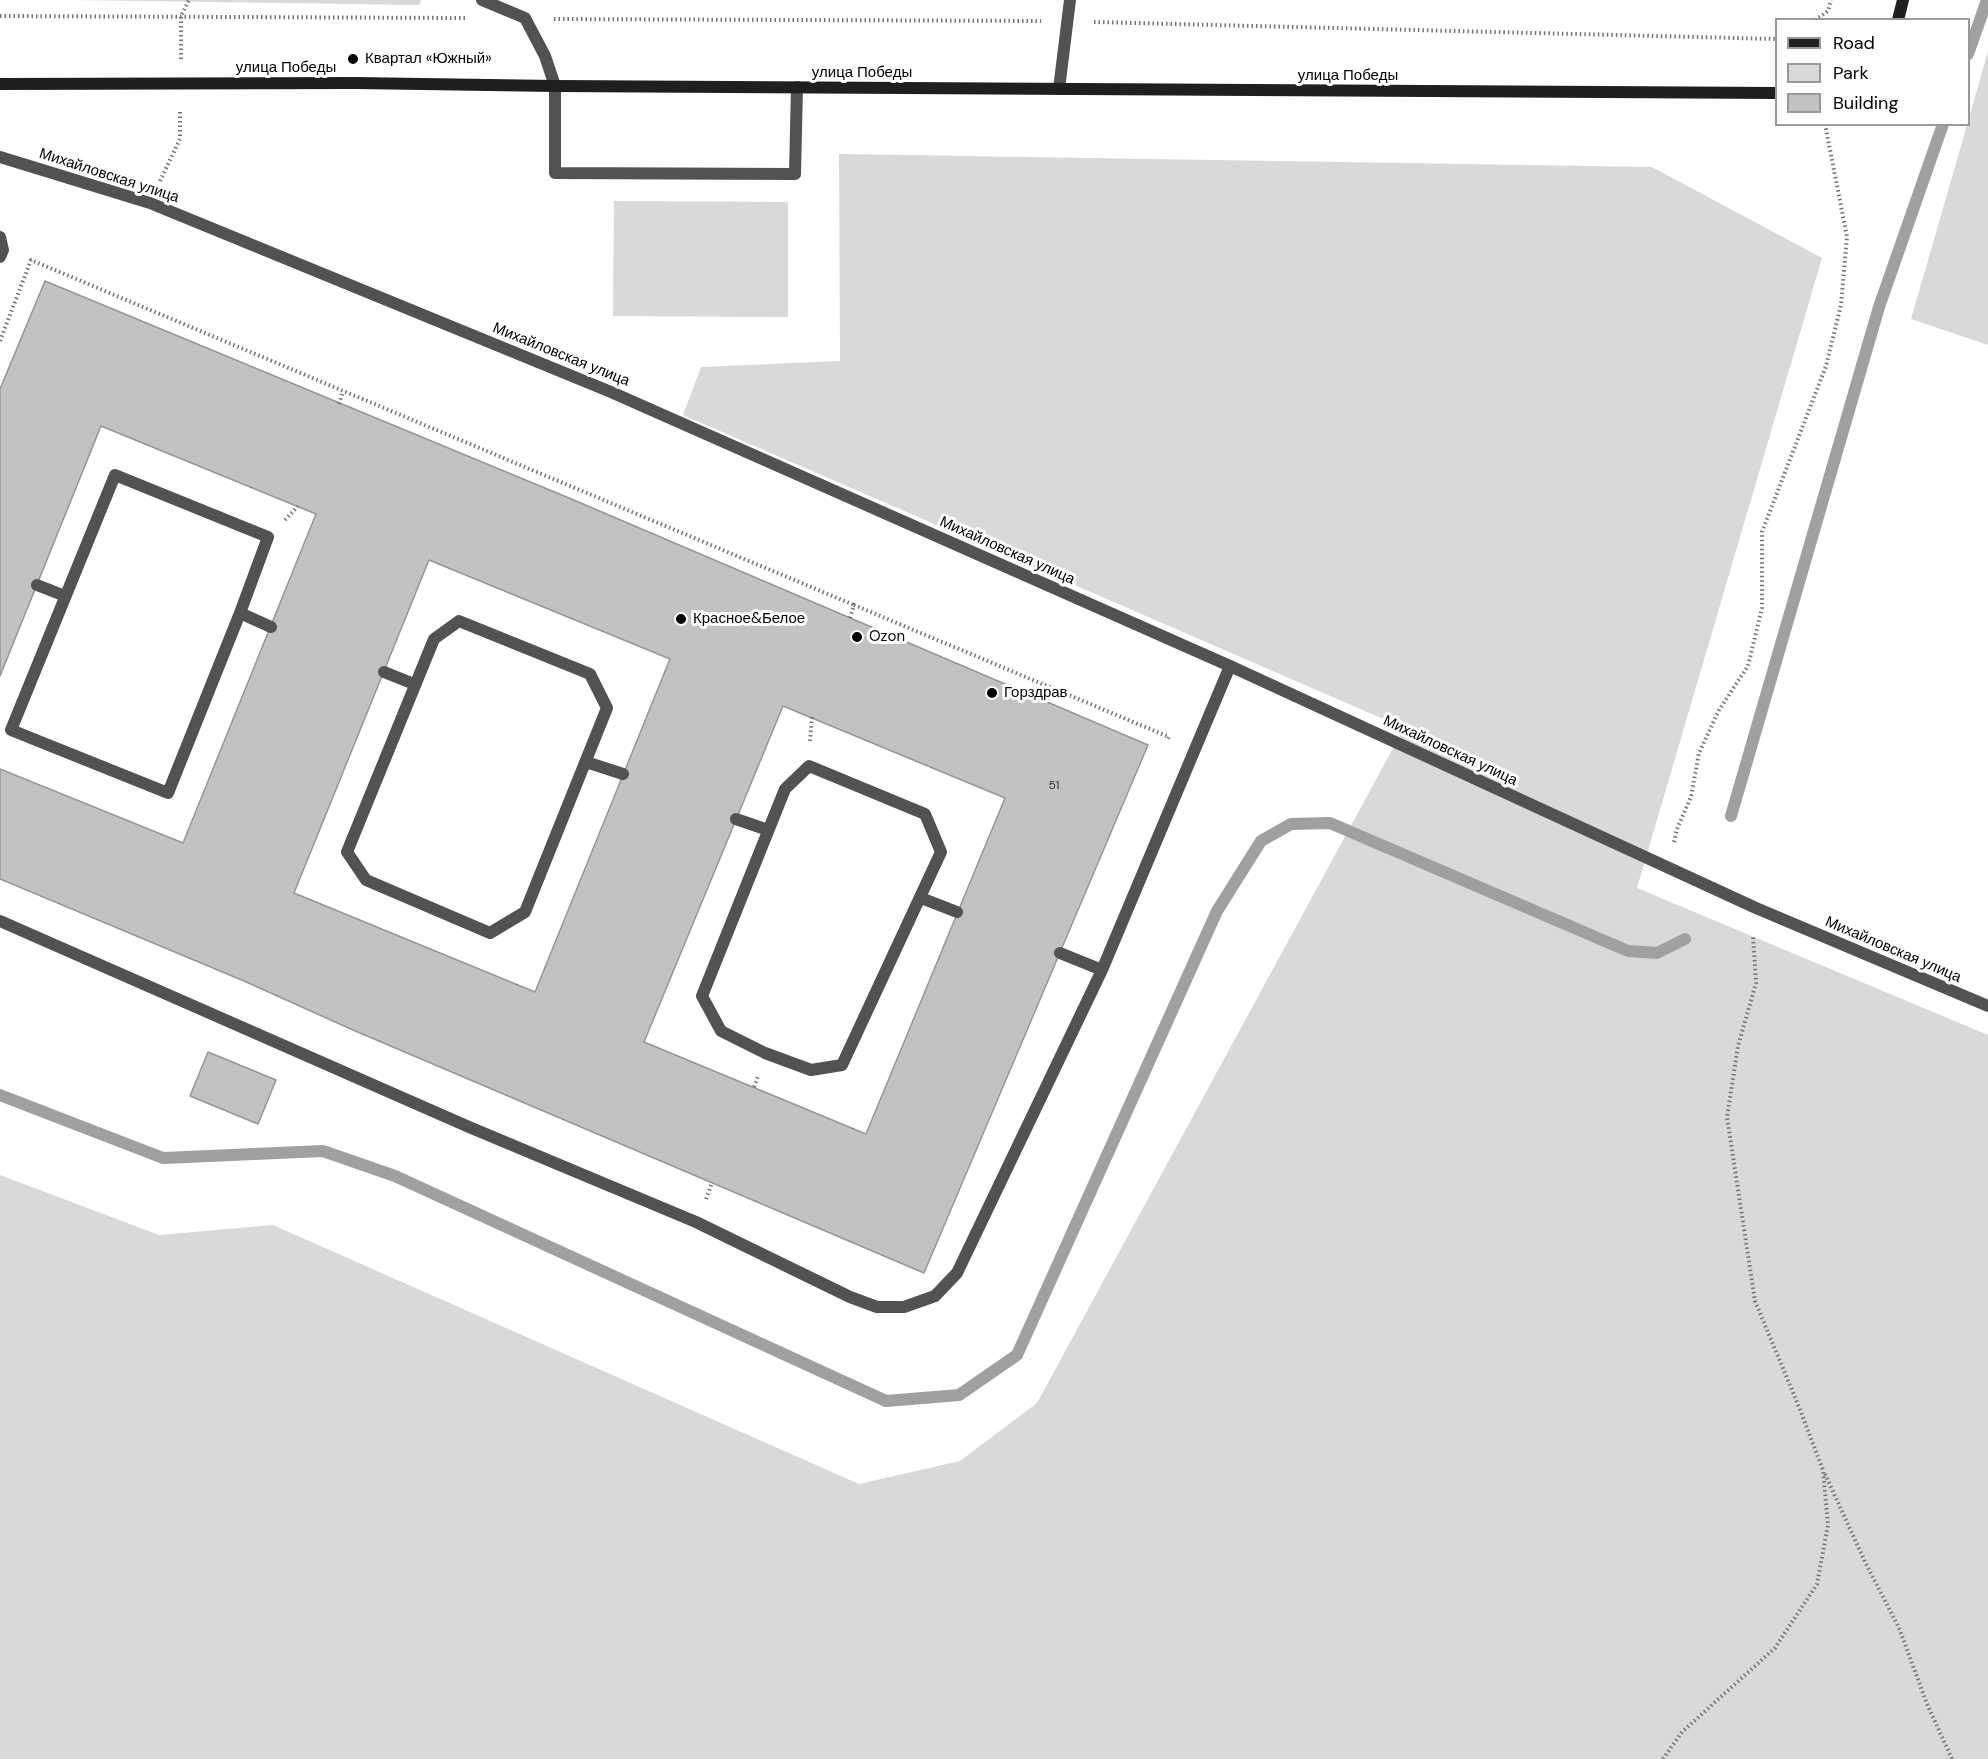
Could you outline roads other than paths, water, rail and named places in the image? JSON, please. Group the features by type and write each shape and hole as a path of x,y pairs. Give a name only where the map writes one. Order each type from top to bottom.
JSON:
{"main road":[{"path":"1898,18 1903,0"},
{"name":"улица Победы","path":"0,84 356,83 1775,93"}],"street":[{"path":"482,0 525,18 545,56 555,86 555,173 795,174 797,87"},
{"path":"1059,89 1070,0"},
{"name":"Михайловская улица","path":"0,156 150,203 611,392 1230,666 1669,870 1988,1006"},
{"path":"0,237 3,250 0,257"},
{"path":"116,476 268,537 240,614 168,793 11,730 116,476"},
{"path":"37,585 65,596"},
{"path":"240,614 271,627"},
{"path":"459,621 590,674 607,708 586,762 525,912 490,933 366,880 347,852 434,639 459,621"},
{"path":"0,921 469,1127 696,1222 850,1297 877,1307 904,1307 935,1296 957,1273 1102,970 1230,666"},
{"path":"384,672 414,684"},
{"path":"586,762 623,774"},
{"path":"809,766 925,814 941,852 842,1065 811,1070 765,1053 721,1031 702,996 768,830 785,789 809,766"},
{"path":"736,819 768,830"},
{"path":"921,898 957,912"},
{"path":"1060,953 1102,970"}],"waterway":[{"path":"1970,48 1987,0"},
{"path":"1731,816 1879,307 1942,126"},
{"path":"0,1095 163,1158 323,1151 395,1176 886,1401 959,1395 1017,1355 1217,911 1261,841 1291,824 1330,823 1628,951 1657,953 1685,939"}],"place":[{"name":"Квартал «Южный»","path":"353,59"},
{"name":"Красное&Белое","path":"681,619"},
{"name":"Ozon","path":"857,637"},
{"name":"Горздрав","path":"992,693"}]}
